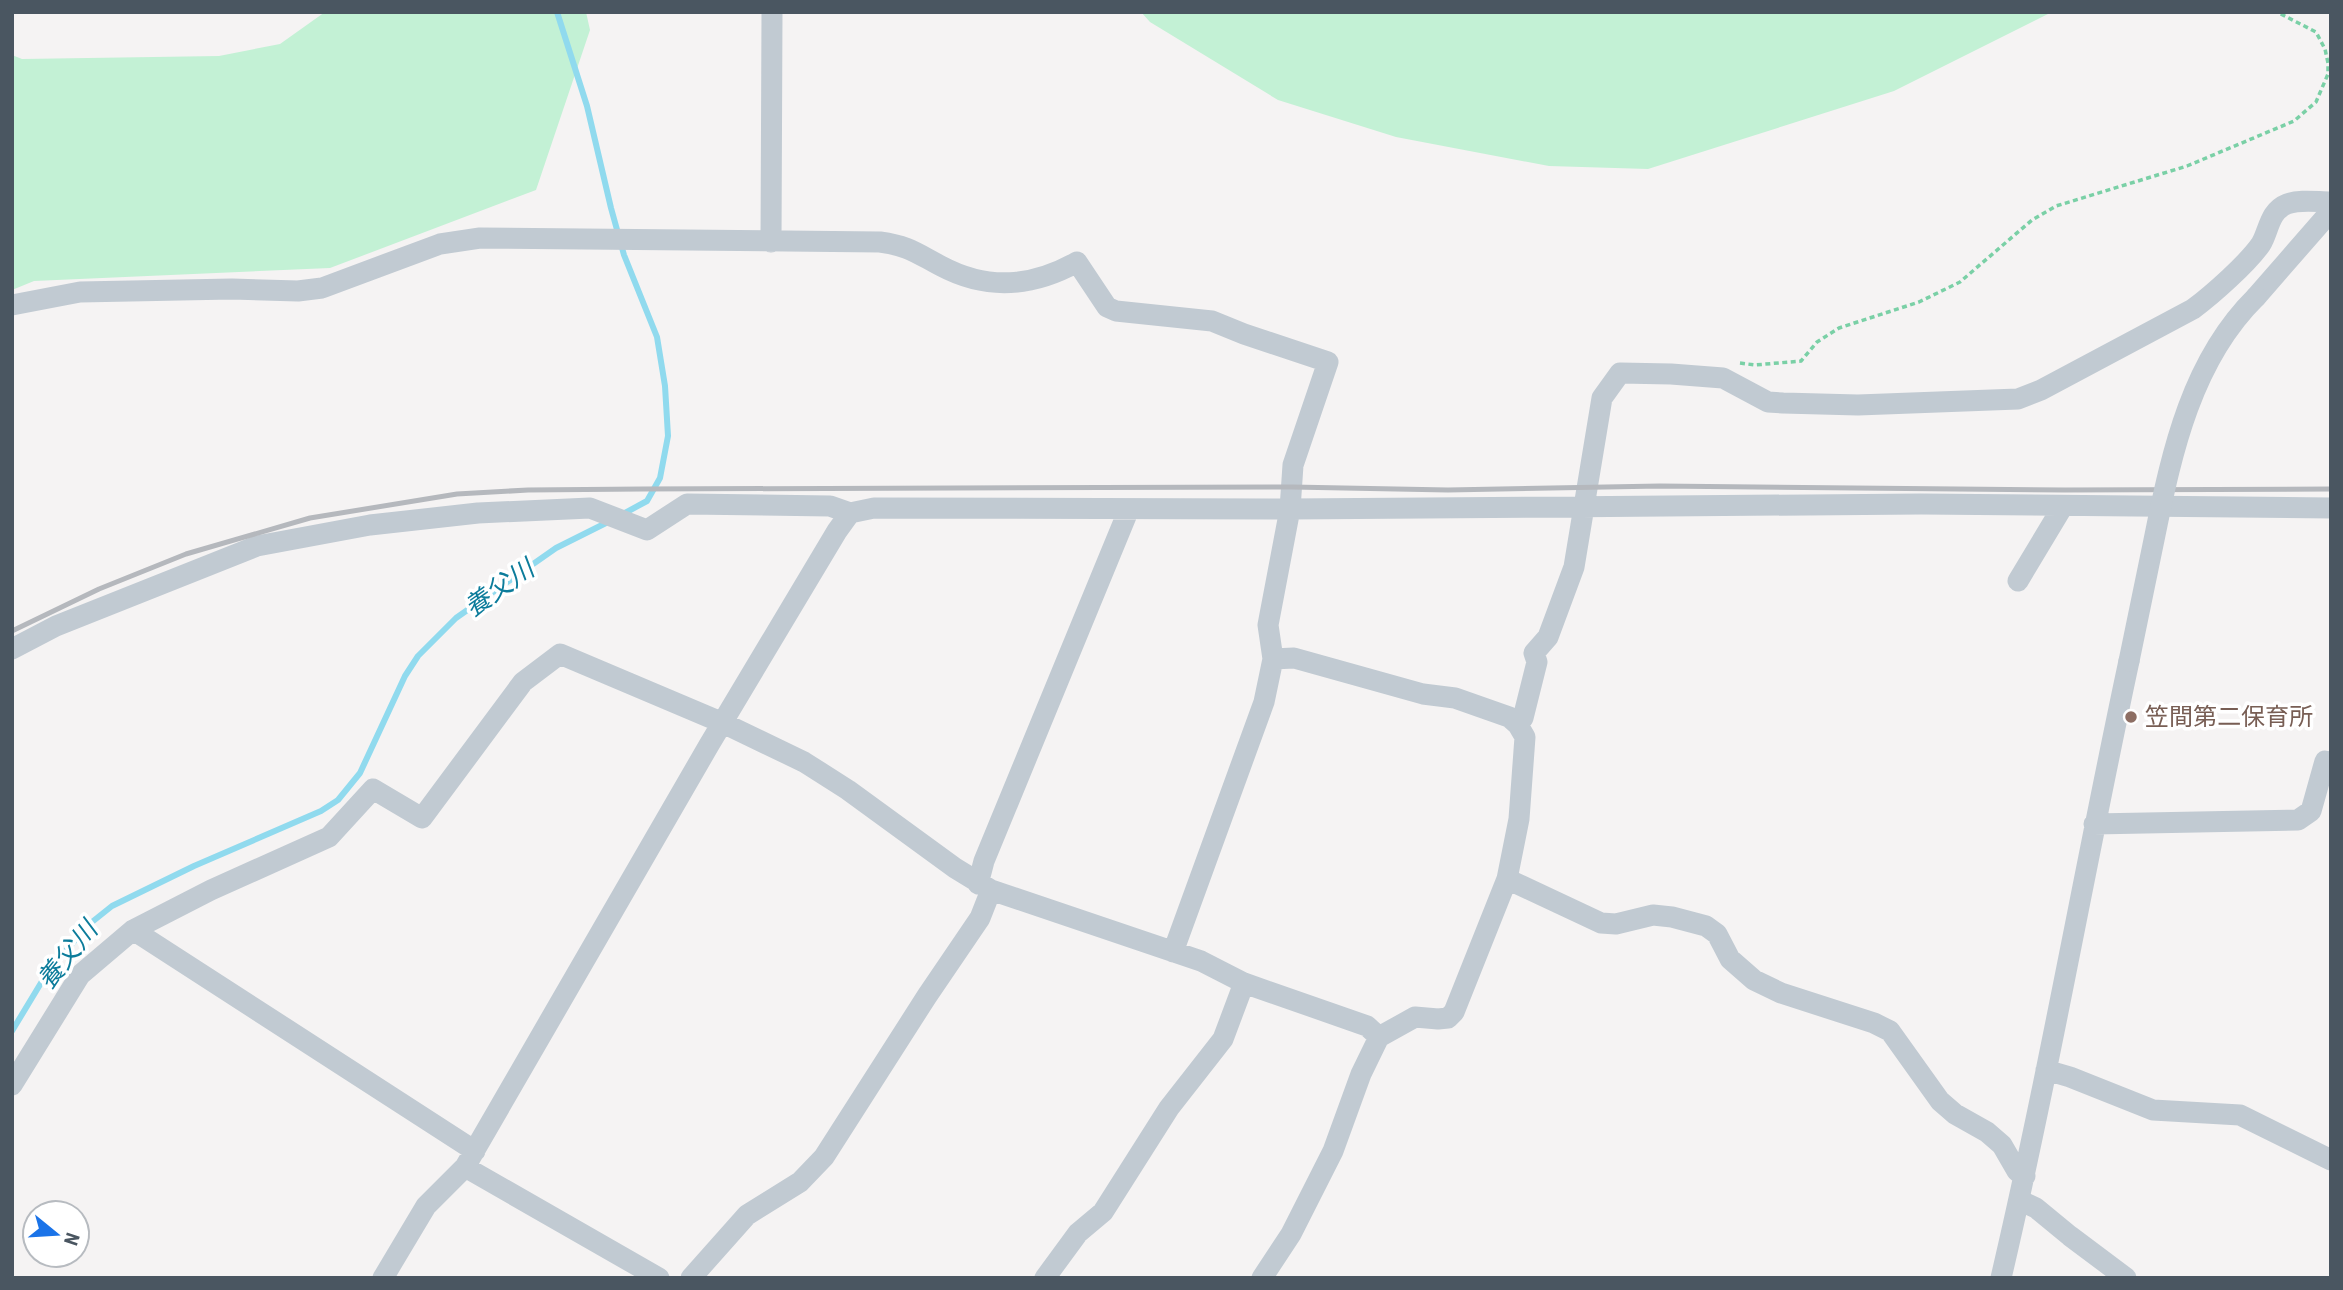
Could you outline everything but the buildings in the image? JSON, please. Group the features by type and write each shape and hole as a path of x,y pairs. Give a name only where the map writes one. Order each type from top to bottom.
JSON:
{"street":[{"path":"771,242 772,12"},
{"path":"1518,725 1523,718 1536,662 1534,653 1548,637 1574,567 1602,398 1620,373 1723,378 1768,402 1783,403 1858,405 2018,398 2041,390 2202,303 2260,245 2277,210 2287,204 2301,201 2331,202"},
{"path":"2001,1278 2025,1176 2094,824 2169,466 2185,413 2224,338 2241,312 2331,211"},
{"path":"12,305 80,292 218,289 298,291 338,283 440,244 480,238 880,242 904,245 955,272 997,283 1018,283 1046,277 1077,262 1107,307 1116,311 1212,321 1328,362 1293,466 1290,509 1268,625 1273,659 1264,702 1173,952"},
{"path":"12,649 56,626 257,546 370,525 478,513 590,508 647,530 687,504 830,506 850,513 874,508 1290,509 1583,505 1921,504 2331,508"},
{"path":"2018,581 2063,506"},
{"path":"691,1278 747,1215 800,1182 824,1157 980,918 985,887 984,861 1129,509"},
{"path":"383,1278 426,1206 470,1159 723,723 850,513"},
{"path":"12,1085 80,975 134,930 211,890 329,837 373,789 422,818 523,682 560,654 723,723 804,762 985,887 1201,961 1244,983 1367,1026 1379,1037"},
{"path":"1262,1278 1291,1234 1332,1151 1360,1074 1379,1037 1415,1017 1448,1018 1454,1012 1507,879 1519,819 1525,737 1509,716 1455,698 1423,694 1294,658 1273,659"},
{"path":"2094,824 2298,820 2311,811 2325,761 2331,762"},
{"path":"1507,879 1601,923 1616,924 1653,915 1706,926 1717,934 1730,959 1754,980 1781,993 1874,1023 1890,1031 1940,1101 2002,1145 2017,1171 2025,1176"},
{"path":"134,930 470,1159 659,1278"},
{"path":"1045,1278 1078,1233 1103,1212 1169,1108 1223,1039 1244,983"},
{"path":"2046,1070 2154,1110 2240,1115 2331,1160"},
{"path":"2019,1200 2036,1208 2126,1278"}],"path":[{"path":"1733,363 1755,365 1801,361 1817,342 1839,328 1919,302 1960,282 2032,220 2056,206 2187,166 2294,121 2316,102 2328,74 2325,49 2316,32 2277,12"}],"green space":[{"path":"325,12 586,12 590,30 536,190 330,268 34,281 12,290 12,55 22,59 219,56 280,44"},
{"path":"1141,12 2052,12 1894,91 1648,169 1549,166 1396,137 1278,100 1150,22"}],"waterway":[{"name":"養父川","path":"557,12 587,106 624,255 657,337 665,386 668,436 660,478 647,501 623,514"},
{"name":"養父川","path":"12,1031 47,973 87,926 112,906 194,866 321,811 338,800 360,773 405,676 418,656 456,618 556,548 610,521"}],"railway":[{"path":"12,631 99,589 186,554 310,518 457,494 642,489 1292,487 1448,490 1660,486 2065,490 2331,489"}],"place":[{"name":"笠間第二保育所","path":"2131,717"}]}
